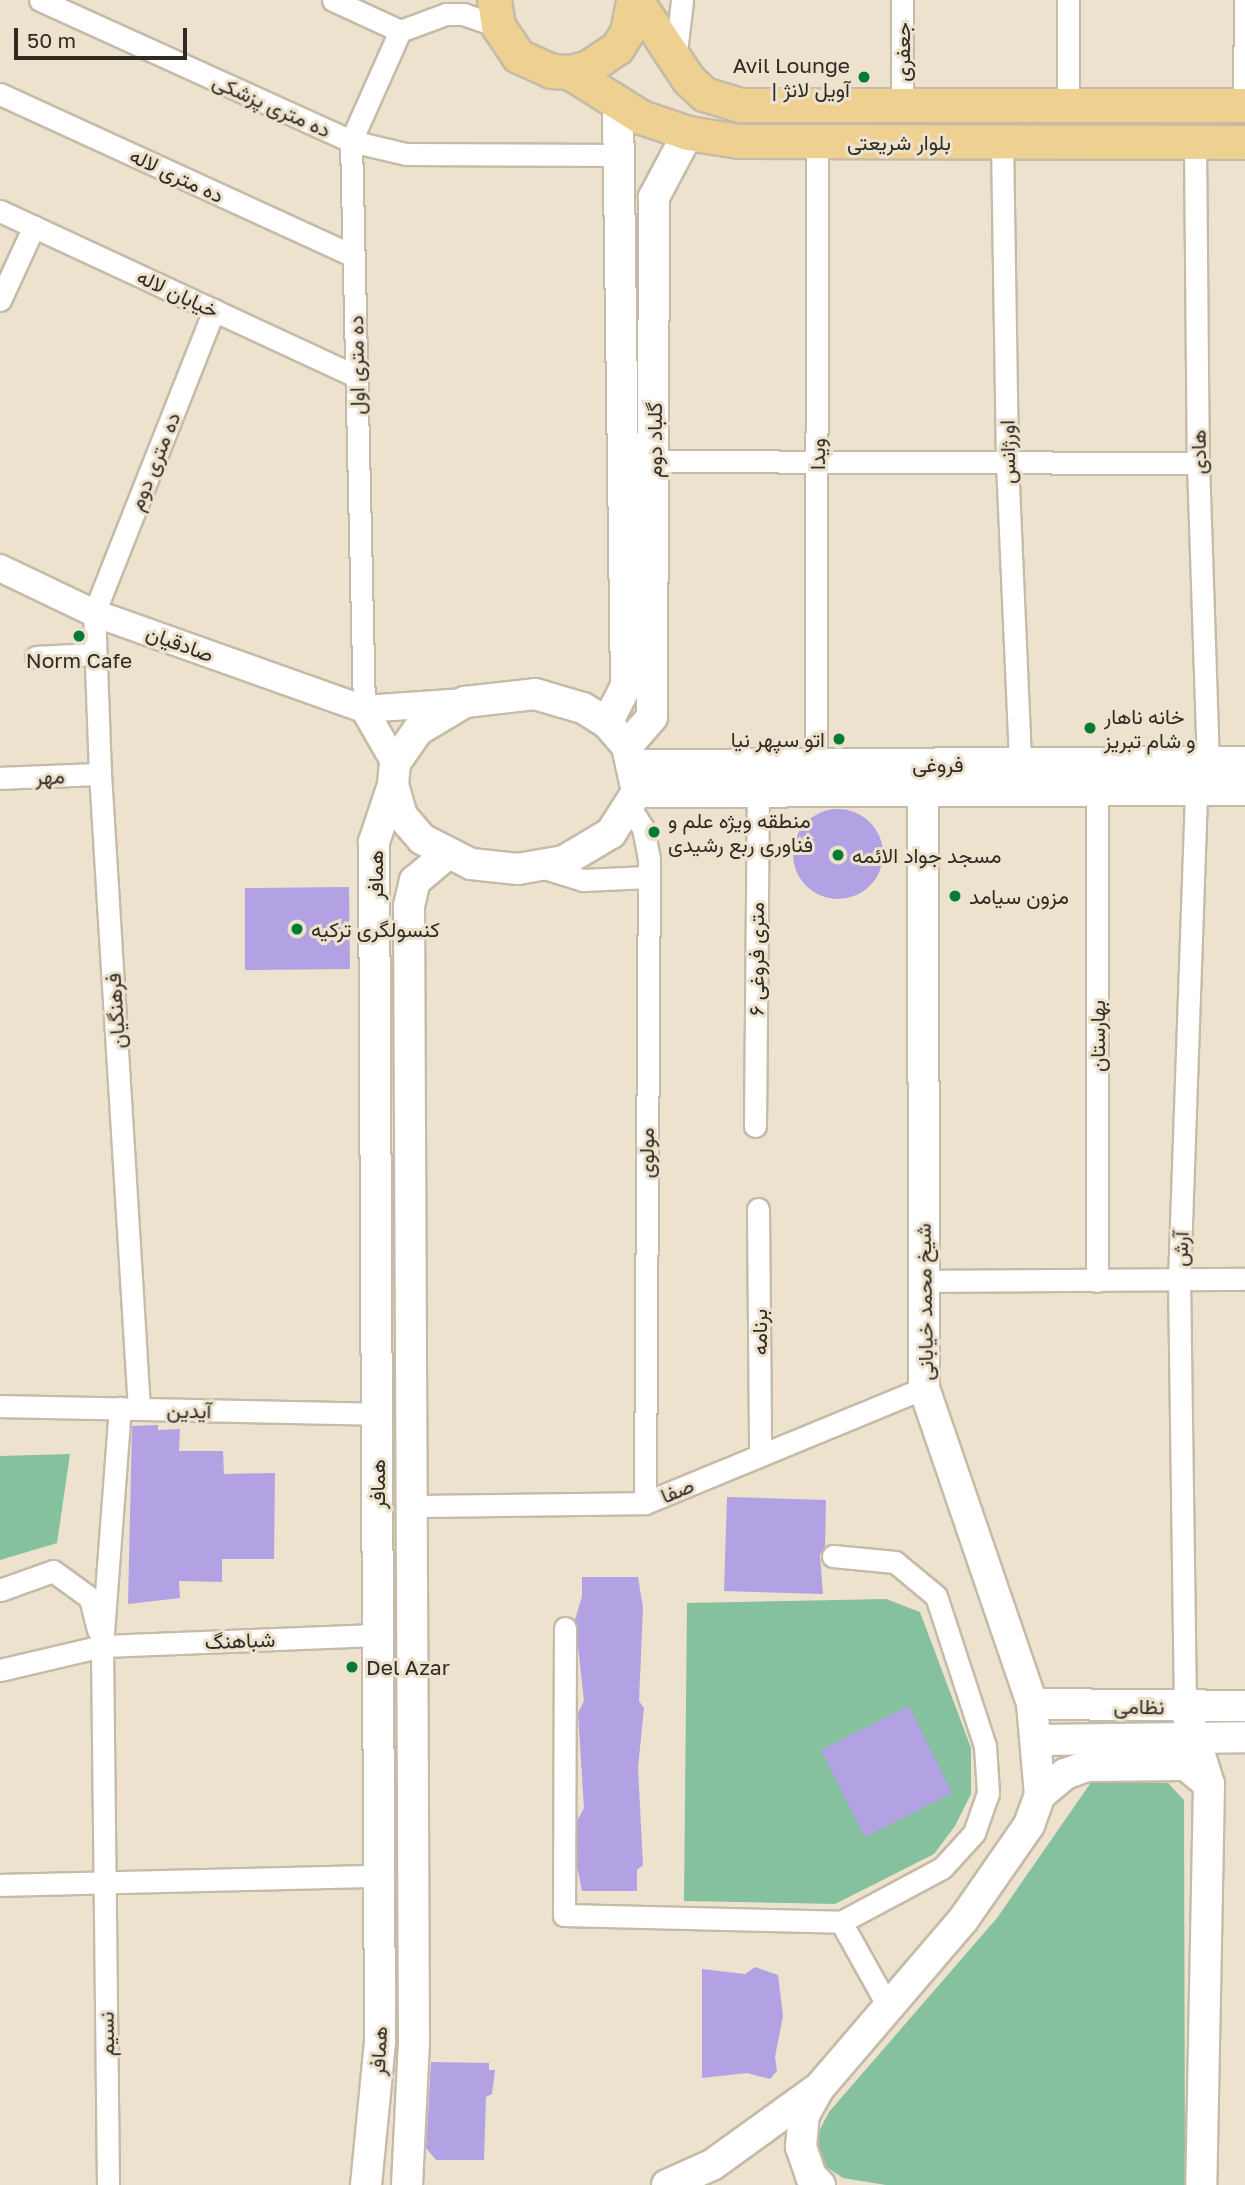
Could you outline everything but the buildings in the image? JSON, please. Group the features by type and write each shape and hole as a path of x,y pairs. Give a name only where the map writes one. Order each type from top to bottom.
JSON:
{"main road":[{"name":"بلوار شریعتى","path":"635,0 675,60 704,94 741,105 1244,105"},
{"path":"496,13 506,42 526,61 551,71 569,72 587,68 617,48 627,32 635,0"},
{"name":"بلوار شریعتى","path":"569,72 641,117 688,133 738,141 1245,142"},
{"name":"گلباد دوم","path":"607,723 626,686 618,103"},
{"path":"1180,105 1187,141"},
{"name":"گلباد دوم","path":"631,778 652,717 654,197 688,133"},
{"path":"620,292 654,292"},
{"path":"535,694 558,698 607,723 631,778 611,833 587,850 541,867 495,868 447,854 422,839 402,816 394,774 418,730 465,702 535,694"},
{"name":"فروغى","path":"631,778 816,765 1245,762"},
{"name":"همافر","path":"366,2185 380,2043 374,842 394,774"},
{"name":"فروغى","path":"631,778 758,792 1245,790"},
{"name":"شیخ محمد خیابانی","path":"923,791 924,1388 1032,1704 1038,1741 1040,1795"},
{"name":"همافر","path":"407,2185 414,2044 409,906 415,881 447,854"},
{"path":"376,1069 410,1068"},
{"name":"نظامی","path":"1032,1704 1245,1706"},
{"path":"1185,1707 1198,1740 1209,1784 1201,2185"},
{"name":"نظامی","path":"1038,1741 1245,1737"},
{"path":"820,2185 811,2176 801,2147 804,2115 819,2088 963,1920 1029,1825 1040,1795 1065,1774 1087,1766 1186,1765 1209,1784"},
{"path":"379,1876 414,1875"},
{"path":"667,2185 712,2165 819,2088"}],"street":[{"name":"ده متری پزشکی","path":"40,0 351,141 406,154 619,155"},
{"path":"333,0 401,31 446,14 496,13"},
{"path":"675,60 682,0"},
{"name":"جعفری","path":"902,0 902,105"},
{"path":"1068,0 1068,105"},
{"path":"1244,105 1245,0"},
{"name":"ده متری اول","path":"364,709 351,141 401,31"},
{"name":"ده متری لاله","path":"0,94 354,257"},
{"name":"اورژانس","path":"1002,141 1007,462 1020,763"},
{"name":"هادی","path":"1187,141 1208,762"},
{"name":"ویدا","path":"816,765 817,143"},
{"name":"خیابان لاله","path":"0,211 356,376"},
{"path":"0,300 34,226"},
{"name":"ده متری دوم","path":"94,612 214,310"},
{"path":"621,461 1198,463"},
{"name":"صادقیان","path":"0,568 94,612 364,709"},
{"name":"فرهنگیان","path":"94,612 93,654 130,1409 102,1646"},
{"path":"36,657 93,654"},
{"path":"394,774 364,709 465,702"},
{"name":"مهر","path":"0,778 100,774"},
{"name":"مولوی","path":"631,778 648,841 645,1503"},
{"name":"آرش","path":"1185,1707 1179,1281 1196,790"},
{"name":"بهارستان","path":"1097,791 1097,1281"},
{"name":"۶ متری فروغی","path":"755,1126 758,792"},
{"path":"541,867 583,880 648,877"},
{"name":"برنامه","path":"758,1209 760,1454"},
{"path":"923,1281 1245,1279"},
{"name":"صفا","path":"412,1506 645,1503 924,1388"},
{"name":"آیدین","path":"0,1406 377,1414"},
{"path":"565,1628 564,1915 841,1922 942,1868 974,1833 988,1793 985,1746 936,1596 895,1562 833,1556"},
{"path":"0,1590 53,1571 89,1598 102,1646"},
{"name":"شباهنگ","path":"0,1670 102,1646 378,1635"},
{"name":"نسیم","path":"102,1646 107,2185"},
{"path":"0,1885 379,1876"},
{"path":"841,1922 889,2008"}],"green space":[{"path":"70,1454 57,1543 0,1560 0,1456"},
{"path":"886,1599 920,1612 971,1748 971,1794 955,1826 934,1854 835,1904 684,1901 687,1603"},
{"path":"1092,1781 1168,1783 1184,1800 1185,2185 886,2185 843,2178 822,2164 816,2137 829,2112 997,1918"}],"place":[{"name":"Avil Lounge | آویل لانژ","path":"864,77"},
{"name":"Norm Cafe","path":"79,636"},
{"name":"خانه ناهار و شام تبریز","path":"1090,728"},
{"name":"اتو سپهر نیا","path":"839,739"},
{"name":"منطقه ویژه علم و فناوری ربع رشیدی","path":"654,832"},
{"name":"مسجد جواد الائمه","path":"838,855"},
{"name":"مزون سیامد","path":"955,896"},
{"name":"کنسولگری ترکیه","path":"297,929"},
{"name":"Del Azar","path":"352,1667"}]}
